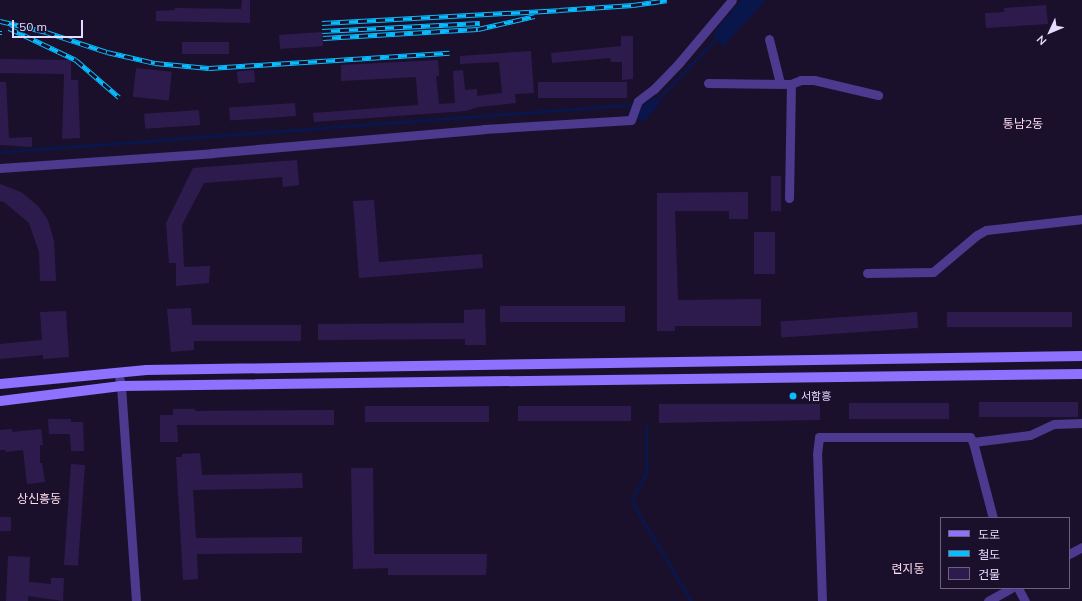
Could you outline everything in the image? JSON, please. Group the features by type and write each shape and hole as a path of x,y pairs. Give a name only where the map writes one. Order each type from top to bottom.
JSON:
{"main road":[{"path":"0,384 118,372 420,365 1082,356"},
{"path":"0,401 121,386 1082,374"}],"street":[{"path":"0,168 220,153 484,129 631,120 638,101 654,89 679,63 732,0"},
{"path":"769,39 780,82"},
{"path":"708,84 780,82 790,84 801,80 814,80 878,95"},
{"path":"789,198 790,84"},
{"path":"867,273 933,272 977,235 986,230 1082,219"},
{"path":"118,372 121,386 136,601"},
{"path":"973,442 1030,435 1054,424 1082,423"},
{"path":"822,601 817,454 819,437 970,437 973,442 993,517"},
{"path":"1070,553 1082,547"},
{"path":"988,601 1009,589"},
{"path":"1019,589 1025,601"}],"shaded area":[{"path":"741,0 766,0 723,46 713,34"}],"building":[{"path":"242,0 250,0 250,23 156,21 156,11 175,10 175,8 241,9"},
{"path":"1046,5 1048,24 986,28 985,13 1004,12 1004,8"},
{"path":"322,32 323,46 280,49 279,35"},
{"path":"621,36 633,36 633,79 622,80 622,62 611,62 610,58 552,63 551,53 621,46"},
{"path":"182,42 229,42 229,54 182,54"},
{"path":"531,51 534,93 515,94 516,103 478,107 466,111 314,122 313,113 418,105 416,77 341,81 341,65 438,60 439,76 436,76 439,104 455,103 453,71 463,70 465,90 477,89 477,96 502,93 499,62 460,64 460,56"},
{"path":"0,59 71,60 71,80 78,80 80,138 62,139 64,74 0,73"},
{"path":"136,68 172,72 169,101 133,97"},
{"path":"254,70 255,82 238,83 237,71"},
{"path":"0,82 6,82 9,138 32,137 32,147 0,145"},
{"path":"538,82 627,82 627,98 538,98"},
{"path":"295,103 296,116 230,121 229,108"},
{"path":"199,110 200,125 145,129 144,114"},
{"path":"297,160 299,185 283,187 282,177 204,183 182,225 184,267 210,266 209,283 176,286 176,263 169,263 166,223 193,168"},
{"path":"771,176 781,176 781,211 771,211"},
{"path":"0,184 21,192 38,206 48,220 54,241 56,281 40,281 39,252 29,223 4,202 0,201"},
{"path":"748,192 748,219 729,219 729,211 675,211 678,300 761,299 761,326 675,326 675,331 657,331 657,193"},
{"path":"374,200 379,262 482,254 483,268 359,278 353,201"},
{"path":"754,232 775,232 775,274 754,274"},
{"path":"500,306 625,306 625,322 500,322"},
{"path":"191,308 192,325 301,325 301,341 194,341 194,350 171,352 167,309"},
{"path":"485,309 486,345 465,345 465,339 318,340 318,324 464,323 464,310"},
{"path":"66,311 69,357 43,359 43,355 0,359 0,344 42,340 40,312"},
{"path":"917,312 918,328 781,338 780,322"},
{"path":"947,312 1072,312 1072,327 947,327"},
{"path":"979,402 1078,402 1078,417 979,417"},
{"path":"849,403 949,403 949,419 849,419"},
{"path":"659,404 820,404 820,420 659,423"},
{"path":"365,406 489,406 489,422 365,422"},
{"path":"518,406 631,406 631,421 518,421"},
{"path":"173,409 195,409 195,411 334,410 334,425 177,425 178,442 160,442 160,415 173,415"},
{"path":"48,419 71,419 71,422 83,422 84,451 71,451 70,434 49,434"},
{"path":"12,429 12,432 41,429 43,445 40,445 40,463 42,463 45,482 27,484 23,450 6,452 5,450 0,450 0,430"},
{"path":"200,453 202,475 302,473 303,488 193,490 196,538 302,537 302,553 197,554 198,579 183,580 176,457 182,457 182,454"},
{"path":"71,464 85,465 78,566 64,565"},
{"path":"351,468 373,468 374,554 487,554 486,575 388,575 388,568 353,569"},
{"path":"0,517 11,517 11,531 0,531"},
{"path":"8,556 30,557 29,582 51,584 51,578 64,578 63,601 28,596 28,601 6,601"}],"waterway":[{"path":"0,152 654,103 718,37"},
{"path":"642,116 654,103"},
{"path":"646,426 646,473 633,497 634,506 691,601"}],"railway":[{"path":"322,23 559,10 633,5 667,0"},
{"path":"323,38 478,29 535,16"},
{"path":"0,21 46,32 107,52 155,63 209,68 450,53"},
{"path":"322,31 480,23"},
{"path":"9,28 76,60 119,97"}],"place":[{"name":"서함흥","path":"793,396"}],"district":[{"name":"통남2동","path":"1023,124"},
{"name":"상신흥동","path":"39,499"},
{"name":"련지동","path":"908,569"}]}
